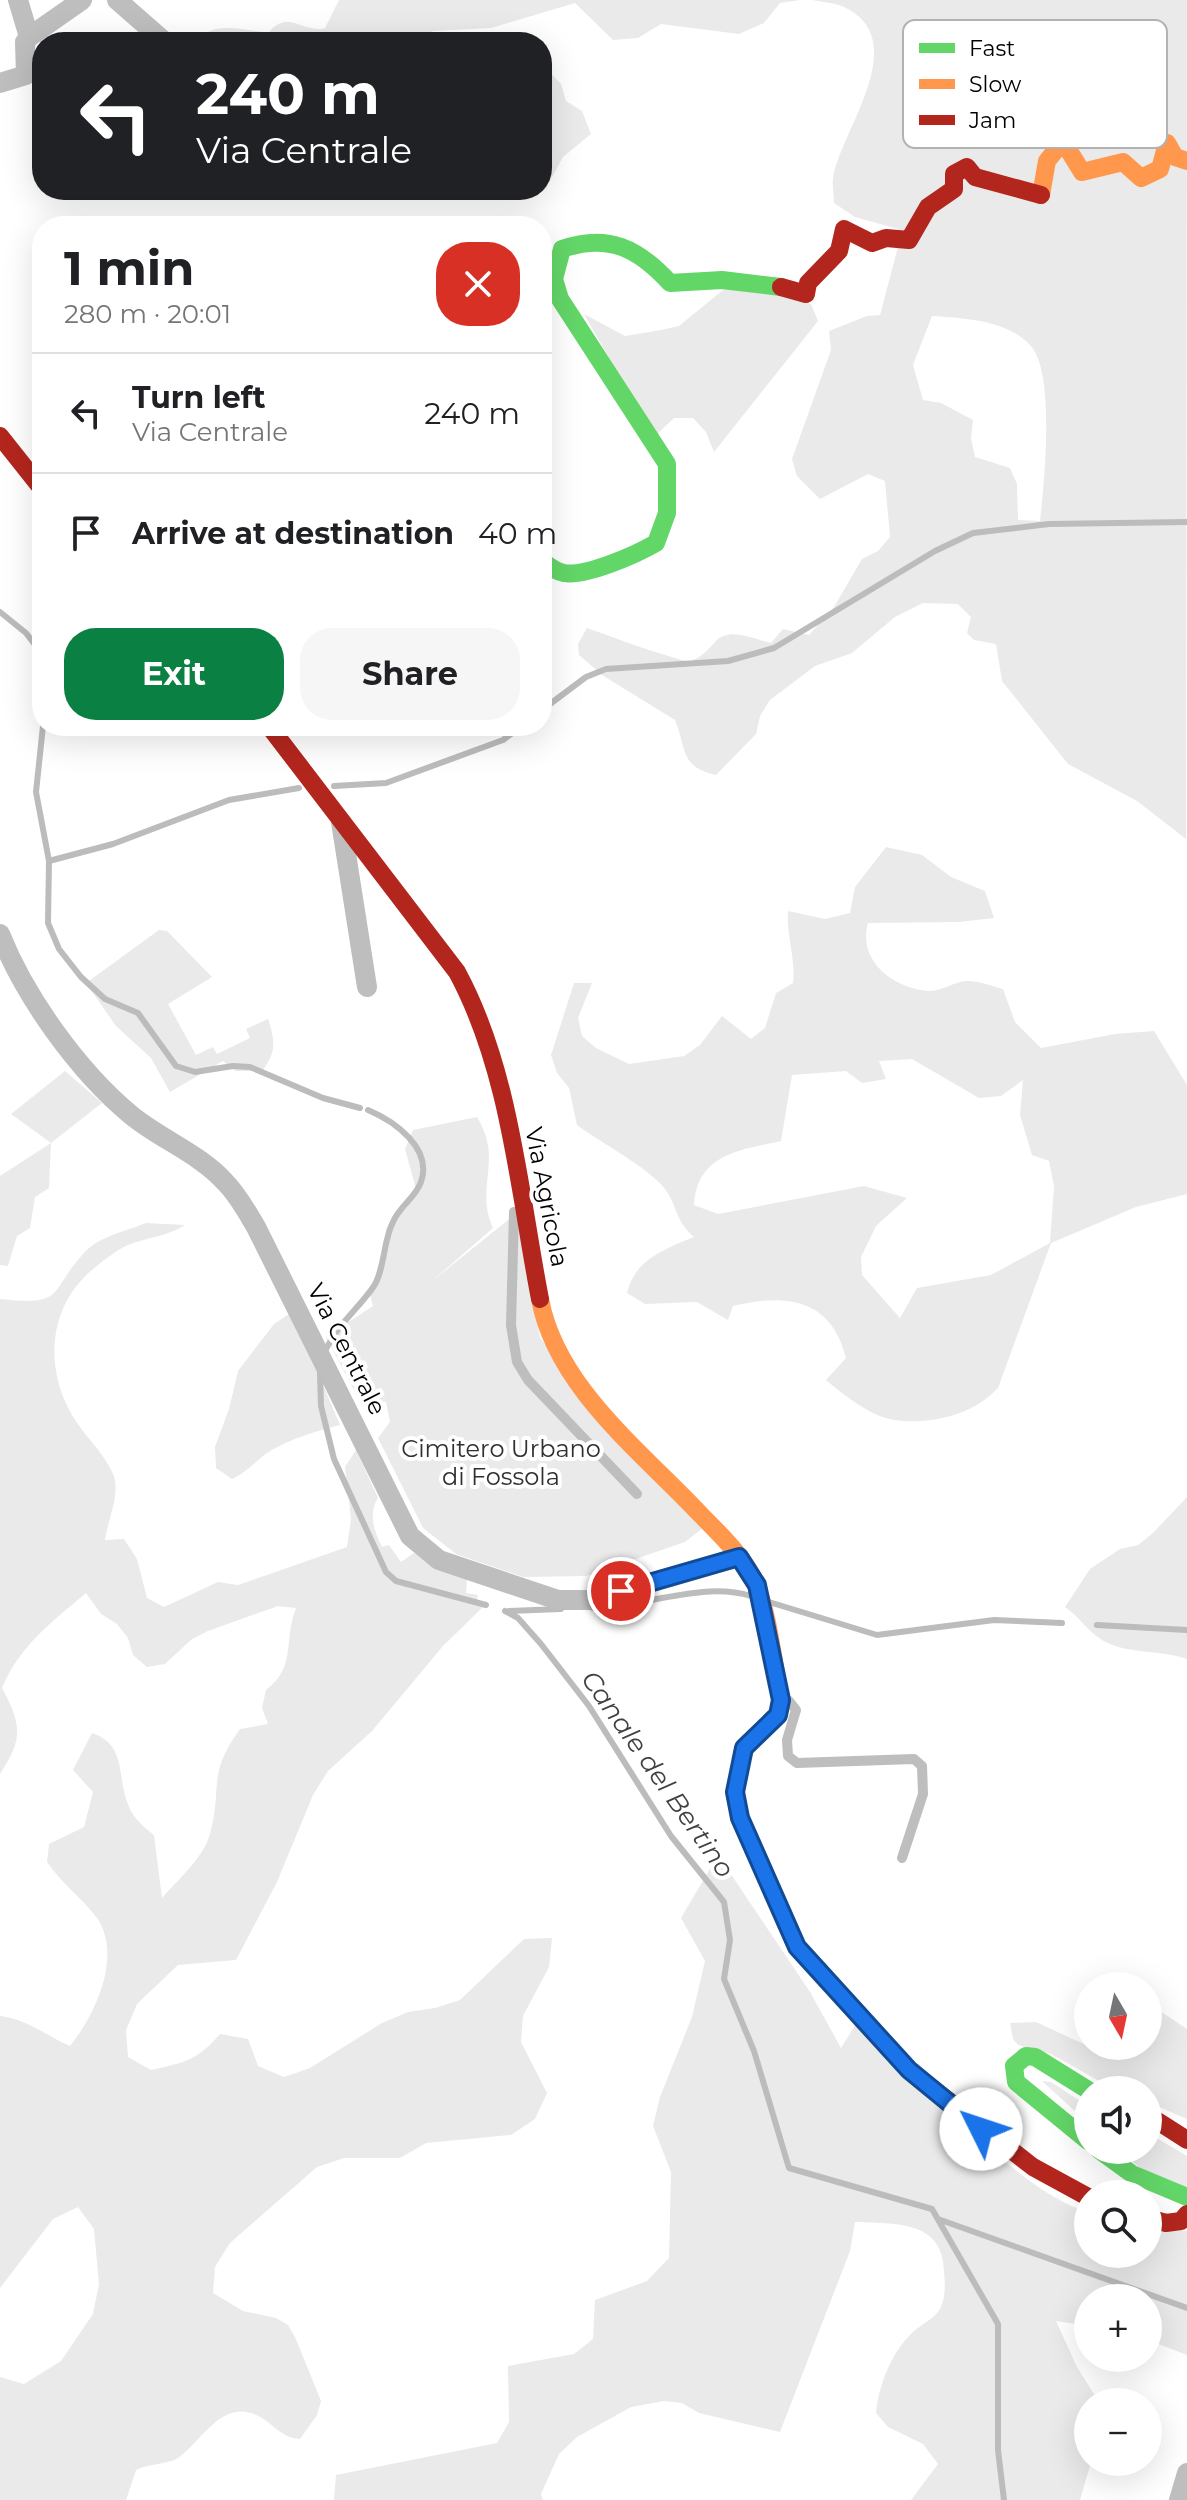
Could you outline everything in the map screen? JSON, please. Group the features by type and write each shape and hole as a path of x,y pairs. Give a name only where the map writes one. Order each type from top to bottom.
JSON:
{"street":[{"path":"18,0 29,37"},
{"path":"36,32 82,0"},
{"path":"117,0 154,32"},
{"path":"0,83 26,75 25,42 32,35"},
{"path":"1167,143 1175,157 1187,161"},
{"path":"552,568 560,573 572,574 651,548 659,538 668,501 667,464 560,299 554,279 562,249 574,244 616,243 632,246 670,283 715,277 779,284 806,294 808,283 839,251 844,229 872,243 886,238 909,240 928,207 954,189 954,174 967,167 975,177 1041,198 1047,161 1057,148"},
{"path":"1067,148 1082,172 1123,162 1141,178 1160,169 1166,148"},
{"path":"2,444 32,478"},
{"name":"Via Agricola","path":"276,736 457,972 479,1013 498,1081 545,1327 556,1352 581,1389 739,1557 757,1585 781,1700"},
{"name":"Via Agricola","path":"341,822 367,987"},
{"name":"Via Centrale","path":"0,934 19,979 41,1012 114,1099 156,1134 207,1166 237,1197 319,1350 410,1536 439,1560 558,1600 592,1600 739,1557"},
{"path":"781,1700 778,1715 744,1748 735,1792 740,1818 797,1947 909,2070 1033,2167 1074,2189"},
{"path":"1074,2080 1052,2063 1036,2056 1026,2056 1014,2066 1016,2082 1074,2130"},
{"path":"1162,2124 1187,2140"},
{"path":"1118,2164 1132,2174 1187,2197"},
{"path":"1162,2222 1185,2220"},
{"path":"1179,2500 1187,2473"}],"lane":[{"path":"517,1187 512,1221 511,1325 517,1362 528,1380 637,1494"},
{"path":"781,1700 789,1701 796,1710 787,1740 788,1756 797,1763 914,1759 922,1766 923,1794 902,1858"}],"green space":[{"path":"339,0 800,0 780,3 764,23 739,34 661,24 638,38 613,40 575,3 491,28 431,32 269,32 276,25 290,22 310,28 325,28"},
{"path":"812,0 1187,0 1186,839 1137,801 1068,764 1002,681 996,644 974,640 967,633 971,617 958,604 923,603 895,617 852,653 815,666 770,700 760,716 756,734 716,775 704,772 690,762 675,720 602,675 579,655 578,644 587,628 690,662 727,635 742,635 771,643 783,629 809,635 834,607 862,559 878,551 890,537 885,481 868,474 820,499 797,476 792,459 831,350 829,331 867,316 880,315 898,247 898,229 855,217 834,203 833,178 867,90 874,44 866,25 848,9","holes":["932,316 971,319 1009,330 1030,345 1038,359 1046,403 1040,521 1018,520 1017,484 1010,468 975,457 971,438 973,420 941,403 923,400 913,365"]},
{"path":"230,28 269,32 208,32"},
{"path":"552,74 561,84 566,101 582,111 591,134 563,157 552,177"},
{"path":"741,285 811,304 818,321 714,452 706,432 693,418 674,418 654,437 584,314 625,336 661,330 679,326 723,290"},
{"path":"886,847 922,855 951,877 985,891 994,918 959,922 868,923 866,937 873,961 892,979 917,989 934,991 970,981 1003,989 1015,1022 1041,1048 1115,1034 1154,1031 1187,1085 1187,1194 1136,1207 1051,1243 998,1388 964,1411 923,1421 895,1420 877,1415 826,1380 846,1358 839,1338 829,1323 818,1312 804,1305 771,1300 752,1302 733,1306 728,1320 697,1302 645,1304 627,1293 631,1281 644,1264 662,1251 694,1237 683,1225 665,1189 657,1181 577,1125 569,1088 557,1073 551,1055 574,983 592,983 578,1018 582,1036 596,1048 629,1064 684,1056 700,1045 722,1016 751,1039 765,1028 776,993 793,983 788,911 825,919 850,913 855,887","holes":["912,1059 979,1098 1001,1096 1023,1080 1020,1115 1032,1155 1049,1161 1054,1186 1050,1243 991,1275 917,1288 900,1318 862,1275 861,1257 876,1226 907,1198 864,1186 718,1214 694,1205 697,1188 712,1165 736,1152 781,1141 792,1075 846,1071 862,1083 886,1079 879,1061"]},
{"path":"159,930 167,931 212,977 168,1004 196,1055 213,1047 217,1054 250,1038 246,1029 268,1019 273,1046 262,1071 236,1071 223,1061 170,1092 151,1058 116,1026 86,983"},
{"path":"65,1071 102,1103 51,1143 11,1114"},
{"name":"Cimitero Urbano di Fossola","path":"477,1117 488,1147 486,1199 493,1228 431,1282 508,1220 520,1223 540,1338 703,1528 685,1542 586,1576 523,1577 456,1554 423,1528 378,1438 390,1422 386,1402 358,1398 326,1337 373,1306 370,1295 386,1259 386,1229 407,1207 416,1189 405,1149 413,1130"},
{"path":"51,1143 49,1188 35,1197 30,1228 17,1236 8,1266 0,1265 0,1176"},
{"path":"146,1223 185,1225 123,1247 78,1284 60,1318 54,1356 62,1395 81,1428 104,1458 115,1481 115,1498 105,1540 124,1539 137,1559 147,1598 164,1607 218,1582 238,1585 347,1547 351,1519 345,1467 356,1450 378,1498 373,1510 373,1522 382,1547 389,1545 401,1562 414,1553 467,1578 466,1593 478,1595 477,1600 487,1603 443,1646 372,1731 328,1771 313,1795 277,1882 236,1960 178,1965 137,2004 126,2030 128,2057 151,2070 173,2065 197,2055 220,2034 248,2039 258,2066 284,2077 310,2068 382,2023 408,2012 460,2000 524,1939 552,1938 549,1967 523,2016 521,2042 547,2093 535,2119 511,2135 426,2143 400,2158 344,2158 317,2167 230,2243 215,2267 213,2293 243,2311 276,2318 288,2325 321,2401 317,2415 300,2439 286,2435 258,2416 240,2411 220,2419 178,2458 136,2470 126,2500 0,2500 0,2377 24,2384 61,2361 93,2314 99,2284 94,2229 78,2207 53,2219 0,2288 0,2016 27,2024 70,2046 96,2002 106,1967 104,1933 97,1918 47,1862 49,1844 84,1827 93,1792 73,1770 92,1733 111,1746 119,1764 129,1807 136,1819 154,1835 162,1898 207,1843 214,1818 219,1770 229,1745 240,1729 268,1724 262,1708 266,1690 276,1681 286,1662 296,1608 278,1606 208,1631 192,1639 165,1664 147,1667 133,1655 128,1638 117,1624 101,1614 86,1593 49,1624 9,1673 2,1688 13,1712 17,1732 13,1751 0,1774 0,1299 22,1301 47,1298 94,1244"},
{"path":"292,1312 340,1425 280,1446 232,1479 216,1468 215,1447 238,1371 274,1324"},
{"path":"1187,1497 1187,1659 1122,1648 1102,1640 1065,1607 1090,1569 1120,1549 1138,1545"},
{"path":"718,1855 810,1992 841,2048 856,2024 1002,2159 1034,2184 1074,2206 1074,2268 1162,2268 1162,2228 1187,2231 1187,2355 1162,2345 1162,2284 1074,2284 1074,2324 1056,2321 1074,2360 1074,2372 1080,2372 1090,2388 1074,2388 1074,2476 1087,2476 1080,2500 911,2500 938,2464 923,2444 888,2427 876,2413 880,2391 893,2358 906,2339 941,2307 945,2284 941,2253 935,2241 913,2228 855,2222 850,2251 780,2432 699,2413 682,2403 664,2401 631,2407 577,2437 559,2454 541,2494 543,2500 334,2500 336,2475 497,2443 509,2422 508,2366 574,2354 593,2339 595,2300 647,2281 669,2258 671,2172 653,2126 660,2097 692,2017 705,1961 681,1918"},
{"path":"1162,2012 1187,2029 1187,2119 1162,2108 1162,2076 1090,2076 1051,2054 1018,2045 1013,2039 1010,2023 1036,2022 1074,2040 1074,2060 1162,2060"},
{"path":"1042,2081 1051,2082 1074,2097 1074,2110"},
{"path":"1162,2141 1187,2156 1187,2190 1150,2175 1135,2164 1162,2164"}],"waterway":[{"path":"552,702 586,677 606,669 728,661 774,648 935,551 973,533 1049,524 1187,522"},
{"name":"Canale del Bertino","path":"0,612 32,641"},
{"path":"42,736 36,792 49,861 48,923 59,949 81,977 105,999 138,1013 176,1066 195,1072 233,1066 250,1067 323,1098 360,1108"},
{"path":"334,786 386,783 508,736"},
{"path":"49,861 113,844 229,800 299,788"},
{"path":"326,1349 374,1286 390,1229 421,1182 421,1158 409,1137 368,1110"},
{"path":"320,1374 321,1406 334,1459 386,1572 396,1581 486,1605"},
{"path":"593,1608 713,1591 751,1596"},
{"path":"769,1602 877,1635 994,1620 1062,1623"},
{"path":"509,1611 561,1609"},
{"name":"Canale del Bertino","path":"505,1611 518,1618 541,1644 589,1706 671,1836 724,1902 730,1940 724,1979 754,2051 789,2168 932,2209 998,2324 998,2450 1004,2500"},
{"path":"1097,1625 1187,1630"},
{"path":"938,2219 1187,2308"}],"traffic: fast":[{"path":"552,568 564,573 585,572 637,553 656,543 667,513 667,464 560,299 554,279 562,249 594,243 621,247 646,261 670,283 722,280 781,287"},
{"path":"1074,2081 1035,2057 1026,2056 1014,2066 1016,2082 1074,2130"},
{"path":"1118,2164 1132,2174 1187,2197"}],"traffic: slow":[{"path":"1167,143 1175,157 1187,161"},
{"path":"1041,195 1047,161 1057,148"},
{"path":"1067,148 1082,172 1123,162 1141,178 1160,169 1166,148"},
{"path":"540,1299 549,1331 582,1389 628,1442 733,1548 757,1587 781,1700 778,1715 744,1748 735,1792 740,1818 763,1870"}],"traffic: jam":[{"path":"781,287 806,294 808,283 839,251 844,229 872,243 886,238 909,240 928,207 954,189 954,174 967,167 975,177 1041,195"},
{"path":"0,436 32,476"},
{"path":"277,736 457,972 475,1010 501,1090 540,1299"},
{"path":"763,1870 797,1947 909,2070 1033,2167 1074,2189"},
{"path":"1162,2124 1187,2140"},
{"path":"1162,2222 1181,2221 1187,2214"}],"route":[{"path":"621,1591 739,1557 757,1585 781,1700 778,1715 744,1748 737,1774 735,1792 740,1818 758,1863 797,1947 909,2070 981,2129"}]}
